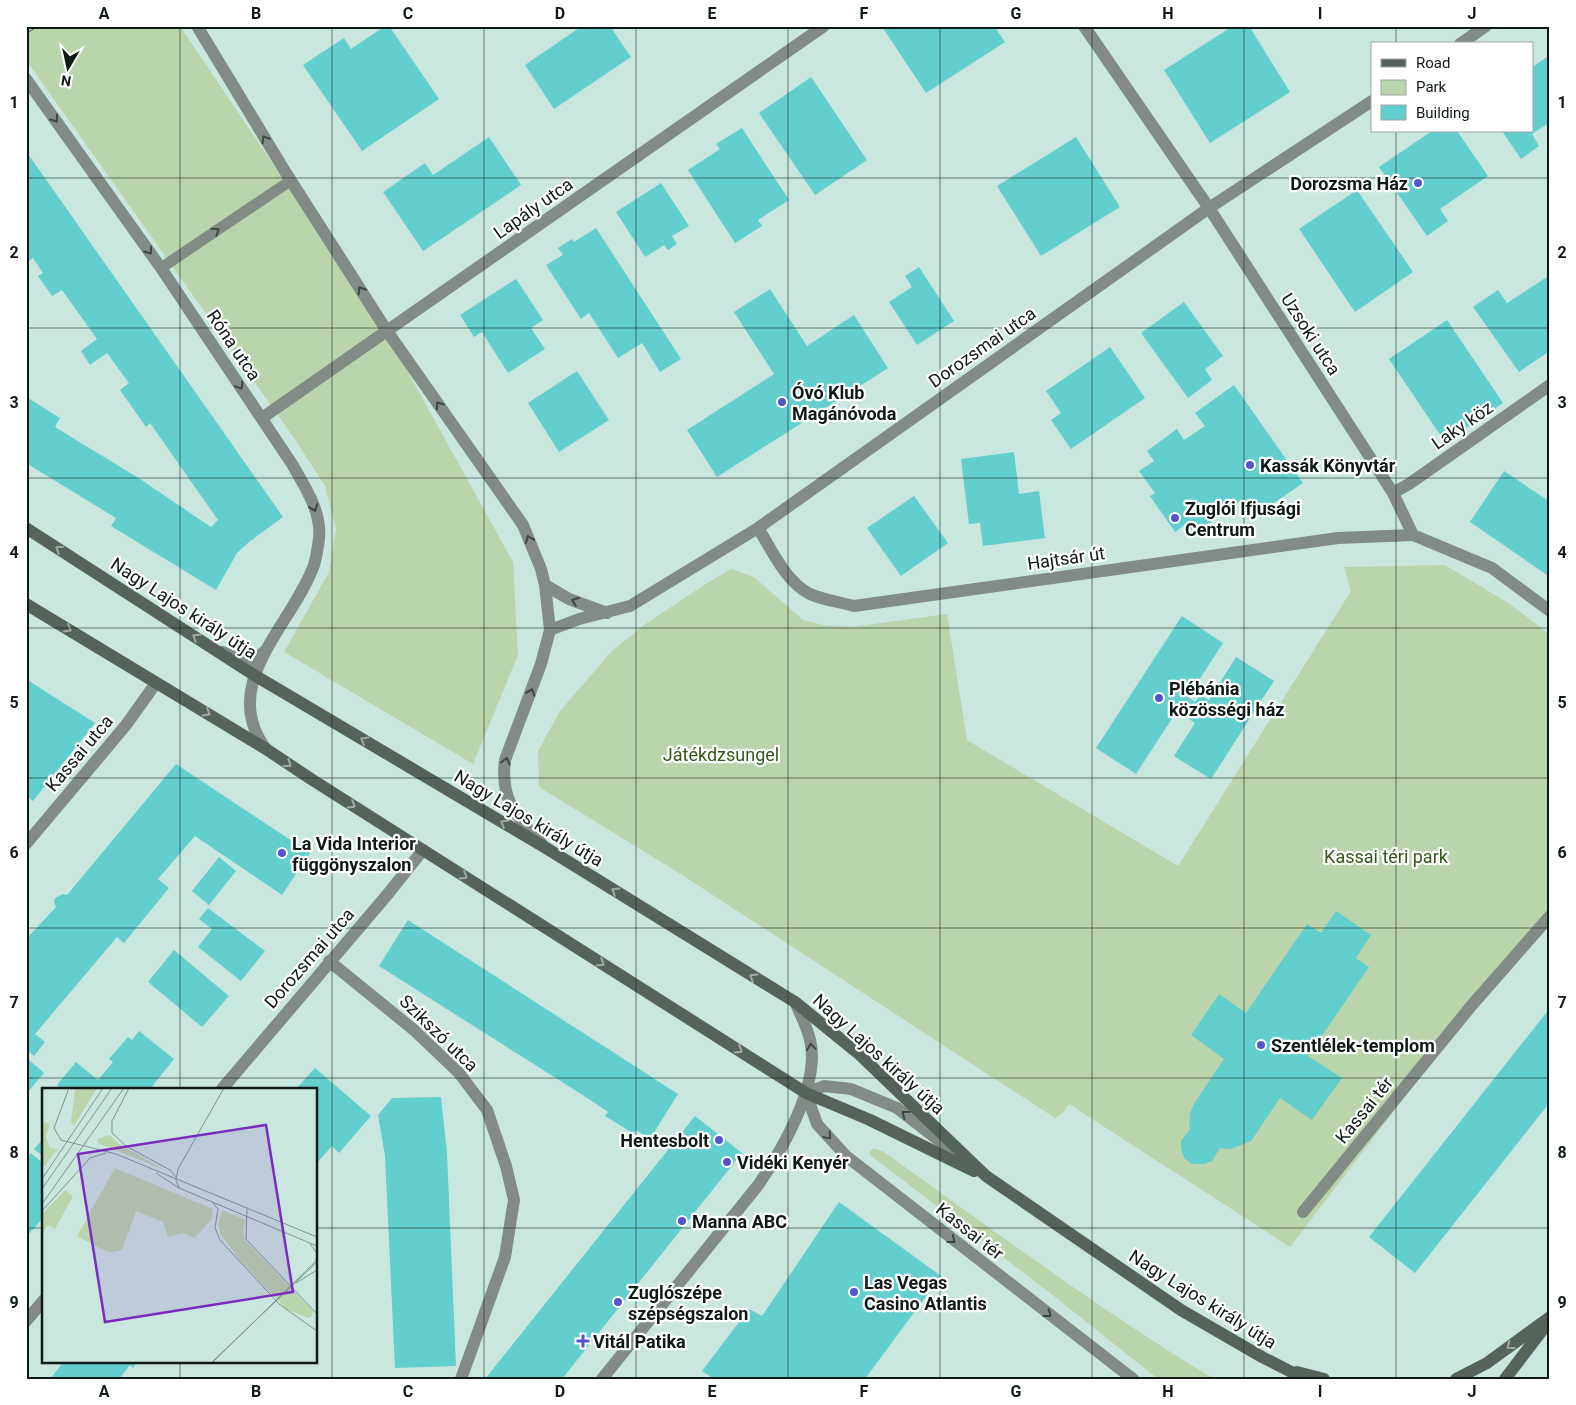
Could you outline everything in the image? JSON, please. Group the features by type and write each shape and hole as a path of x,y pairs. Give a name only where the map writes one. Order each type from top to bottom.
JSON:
{"main road":[{"name":"Nagy Lajos király útja","path":"26,528 254,675 546,848 795,1002 859,1054 986,1176"},
{"name":"Nagy Lajos király útja","path":"26,604 266,749 311,780 806,1093 870,1120 986,1176 1181,1310 1305,1379"},
{"path":"1456,1379 1487,1363 1550,1319"},
{"path":"1505,1379 1550,1319"},
{"path":"1285,1369 1324,1379"}],"street":[{"path":"197,26 290,181 387,330 523,525 541,569 545,585 550,630 541,664 505,760 503,776 509,803 523,823 546,848"},
{"name":"Lapály utca","path":"262,418 824,26"},
{"name":"Uzsoki utca","path":"1084,26 1209,208 1393,493 1413,534"},
{"path":"1463,42 1486,26"},
{"name":"Róna utca","path":"26,79 161,268 262,418 309,494 318,519 319,538 314,564 308,578 265,651 254,675 250,714 256,736 266,749"},
{"name":"Dorozsmai utca","path":"550,630 578,619 630,606 758,528 1209,208 1371,102"},
{"name":"Laky köz","path":"1393,493 1550,385"},
{"name":"Hajtsár út","path":"758,528 790,579 809,593 827,600 854,606 1328,539 1413,534"},
{"path":"1413,534 1492,568 1550,611"},
{"path":"545,585 569,599 607,612"},
{"path":"216,650 247,661 255,660 265,651"},
{"name":"Kassai utca","path":"26,844 126,724 156,683"},
{"name":"Dorozsmai utca","path":"223,1088 423,850"},
{"name":"Kassai tér","path":"1303,1212 1472,1006 1550,916"},
{"name":"Szikszó utca","path":"330,961 414,1030 459,1073 487,1110 506,1166 514,1200 505,1257 461,1379"},
{"path":"602,1379 758,1184 779,1153 806,1093 812,1068 812,1047 807,1029 795,1002"},
{"name":"Nagy Lajos király útja","path":"806,1093 824,1086 851,1088 897,1108 986,1176"},
{"name":"Kassai tér","path":"806,1093 817,1124 846,1156 1133,1379"},
{"path":"26,1321 42,1302"}],"lane":[{"path":"161,268 290,181"}],"green space":[{"path":"26,26 180,26 387,334 513,562 518,655 473,764 284,652 329,572 336,529 325,486 292,435 26,60"},
{"path":"1445,565 1510,604 1550,635 1550,914 1492,983 1290,1247 1069,1104 1062,1114 1055,1118 679,873 539,787 538,751 560,711 612,651 644,625 731,569 754,577 803,620 823,625 852,627 947,614 967,740 1178,866 1351,591 1344,567"},
{"path":"874,1148 884,1152 1088,1297 1214,1379 1158,1379 870,1155 870,1151"}],"building":[{"path":"385,26 389,26 439,99 362,151 303,65 344,38 351,49"},
{"path":"582,26 610,26 631,57 554,109 525,65"},
{"path":"885,26 994,26 1005,42 926,93 883,28"},
{"path":"1233,26 1249,26 1290,92 1210,143 1164,70"},
{"path":"1550,55 1550,122 1532,134 1539,146 1521,159 1503,132 1534,132 1534,66"},
{"path":"811,77 867,160 815,195 759,113"},
{"path":"742,128 789,200 758,220 762,226 735,243 688,170 720,149 716,144"},
{"path":"1431,132 1458,132 1488,176 1440,209 1448,221 1427,236 1379,167"},
{"path":"489,137 521,185 423,251 383,192 425,163 433,175"},
{"path":"1076,137 1120,207 1041,256 997,186"},
{"path":"26,151 283,517 237,553 216,590 111,526 116,518 26,463 26,401 28,398 60,418 55,427 140,479 211,527 218,520 150,423 146,427 120,390 129,383 107,353 90,365 81,351 97,339 62,290 52,296 38,276 43,273 33,258 26,263"},
{"path":"661,183 689,226 672,236 677,244 668,250 664,245 645,257 616,212"},
{"path":"1357,190 1413,272 1355,312 1299,229"},
{"path":"596,228 681,359 660,372 642,343 618,358 589,313 581,319 546,265 563,255 558,248 572,239 574,242"},
{"path":"919,267 954,321 917,345 889,302 912,287 905,276"},
{"path":"1550,275 1550,351 1519,372 1473,307 1498,290 1507,303"},
{"path":"516,279 543,320 531,328 545,349 508,373 482,332 474,337 460,315"},
{"name":"Óvó Klub Magánóvoda","path":"770,289 807,346 854,315 888,368 717,477 687,430 774,374 734,312"},
{"path":"1184,302 1223,356 1205,369 1212,380 1188,398 1141,333"},
{"path":"1447,320 1503,403 1445,442 1389,359"},
{"path":"1110,347 1145,398 1071,449 1051,420 1061,413 1046,391"},
{"path":"577,371 609,420 559,452 528,403"},
{"path":"1234,385 1303,483 1251,519 1239,502 1194,534 1186,524 1175,532 1150,496 1155,493 1139,471 1154,461 1147,451 1177,429 1184,440 1205,426 1195,413"},
{"path":"1014,452 1019,494 1039,491 1045,538 983,546 980,523 969,524 961,459"},
{"path":"1504,471 1550,502 1550,577 1470,522"},
{"path":"914,496 948,543 901,576 867,528"},
{"name":"Plébánia közösségi ház","path":"1182,616 1223,643 1188,697 1195,702 1200,695 1209,700 1236,657 1274,681 1211,779 1174,756 1195,723 1177,711 1136,774 1096,748"},
{"path":"26,679 95,723 33,801 26,795"},
{"path":"176,764 310,853 282,895 195,836 158,879 169,888 124,943 117,937 35,1034 45,1042 34,1056 26,1049 26,937 56,907 55,898 63,894 67,895"},
{"path":"219,857 236,871 209,905 192,891"},
{"path":"208,908 265,951 241,981 198,947 212,929 199,919"},
{"name":"Szentlélek-templom","path":"1336,911 1371,935 1356,958 1369,967 1308,1056 1342,1078 1312,1120 1280,1098 1251,1141 1231,1149 1220,1148 1212,1161 1204,1164 1192,1164 1185,1159 1181,1149 1181,1141 1190,1129 1190,1113 1195,1102 1224,1059 1191,1035 1219,994 1246,1013 1307,924 1321,933"},
{"path":"408,920 678,1094 650,1139 636,1130 634,1134 605,1116 608,1112 595,1103 379,966"},
{"path":"174,950 229,996 202,1027 148,982"},
{"path":"1550,1008 1550,1102 1415,1273 1369,1237"},
{"path":"139,1031 174,1059 151,1088 60,1088 57,1085 76,1062 98,1080 113,1062 109,1059 128,1037 132,1040"},
{"path":"26,1057 44,1073 26,1094"},
{"path":"315,1068 371,1116 339,1153 332,1146 318,1162 318,1088 297,1088"},
{"path":"441,1097 447,1153 456,1366 395,1368 385,1156 378,1115 392,1098"},
{"path":"695,1116 742,1153 562,1379 485,1379"},
{"path":"42,1140 42,1155 34,1149"},
{"path":"31,1153 42,1162 42,1219 26,1237 26,1159"},
{"name":"Las Vegas Casino Atlantis","path":"839,1202 941,1276 865,1379 714,1379 702,1371 749,1309 762,1316"},
{"path":"63,1362 137,1362 133,1368 130,1365 119,1379 50,1379"}],"tram line":[{"path":"26,34 38,26"}],"place":[{"name":"Dorozsma Ház","path":"1418,183"},
{"name":"Óvó Klub Magánóvoda","path":"782,402"},
{"name":"Kassák Könyvtár","path":"1250,465"},
{"name":"Zuglói Ifjusági Centrum","path":"1175,518"},
{"name":"Plébánia közösségi ház","path":"1159,698"},
{"name":"La Vida Interior függönyszalon","path":"282,853"},
{"name":"Szentlélek-templom","path":"1261,1045"},
{"name":"Hentesbolt","path":"719,1140"},
{"name":"Vidéki Kenyér","path":"727,1162"},
{"name":"Manna ABC","path":"682,1221"},
{"name":"Las Vegas Casino Atlantis","path":"854,1292"},
{"name":"Zuglószépe szépségszalon","path":"618,1302"},
{"name":"Vitál Patika","path":"583,1341"}],"park label":[{"name":"Játékdzsungel","path":"721,754"},
{"name":"Kassai téri park","path":"1386,856"}]}
